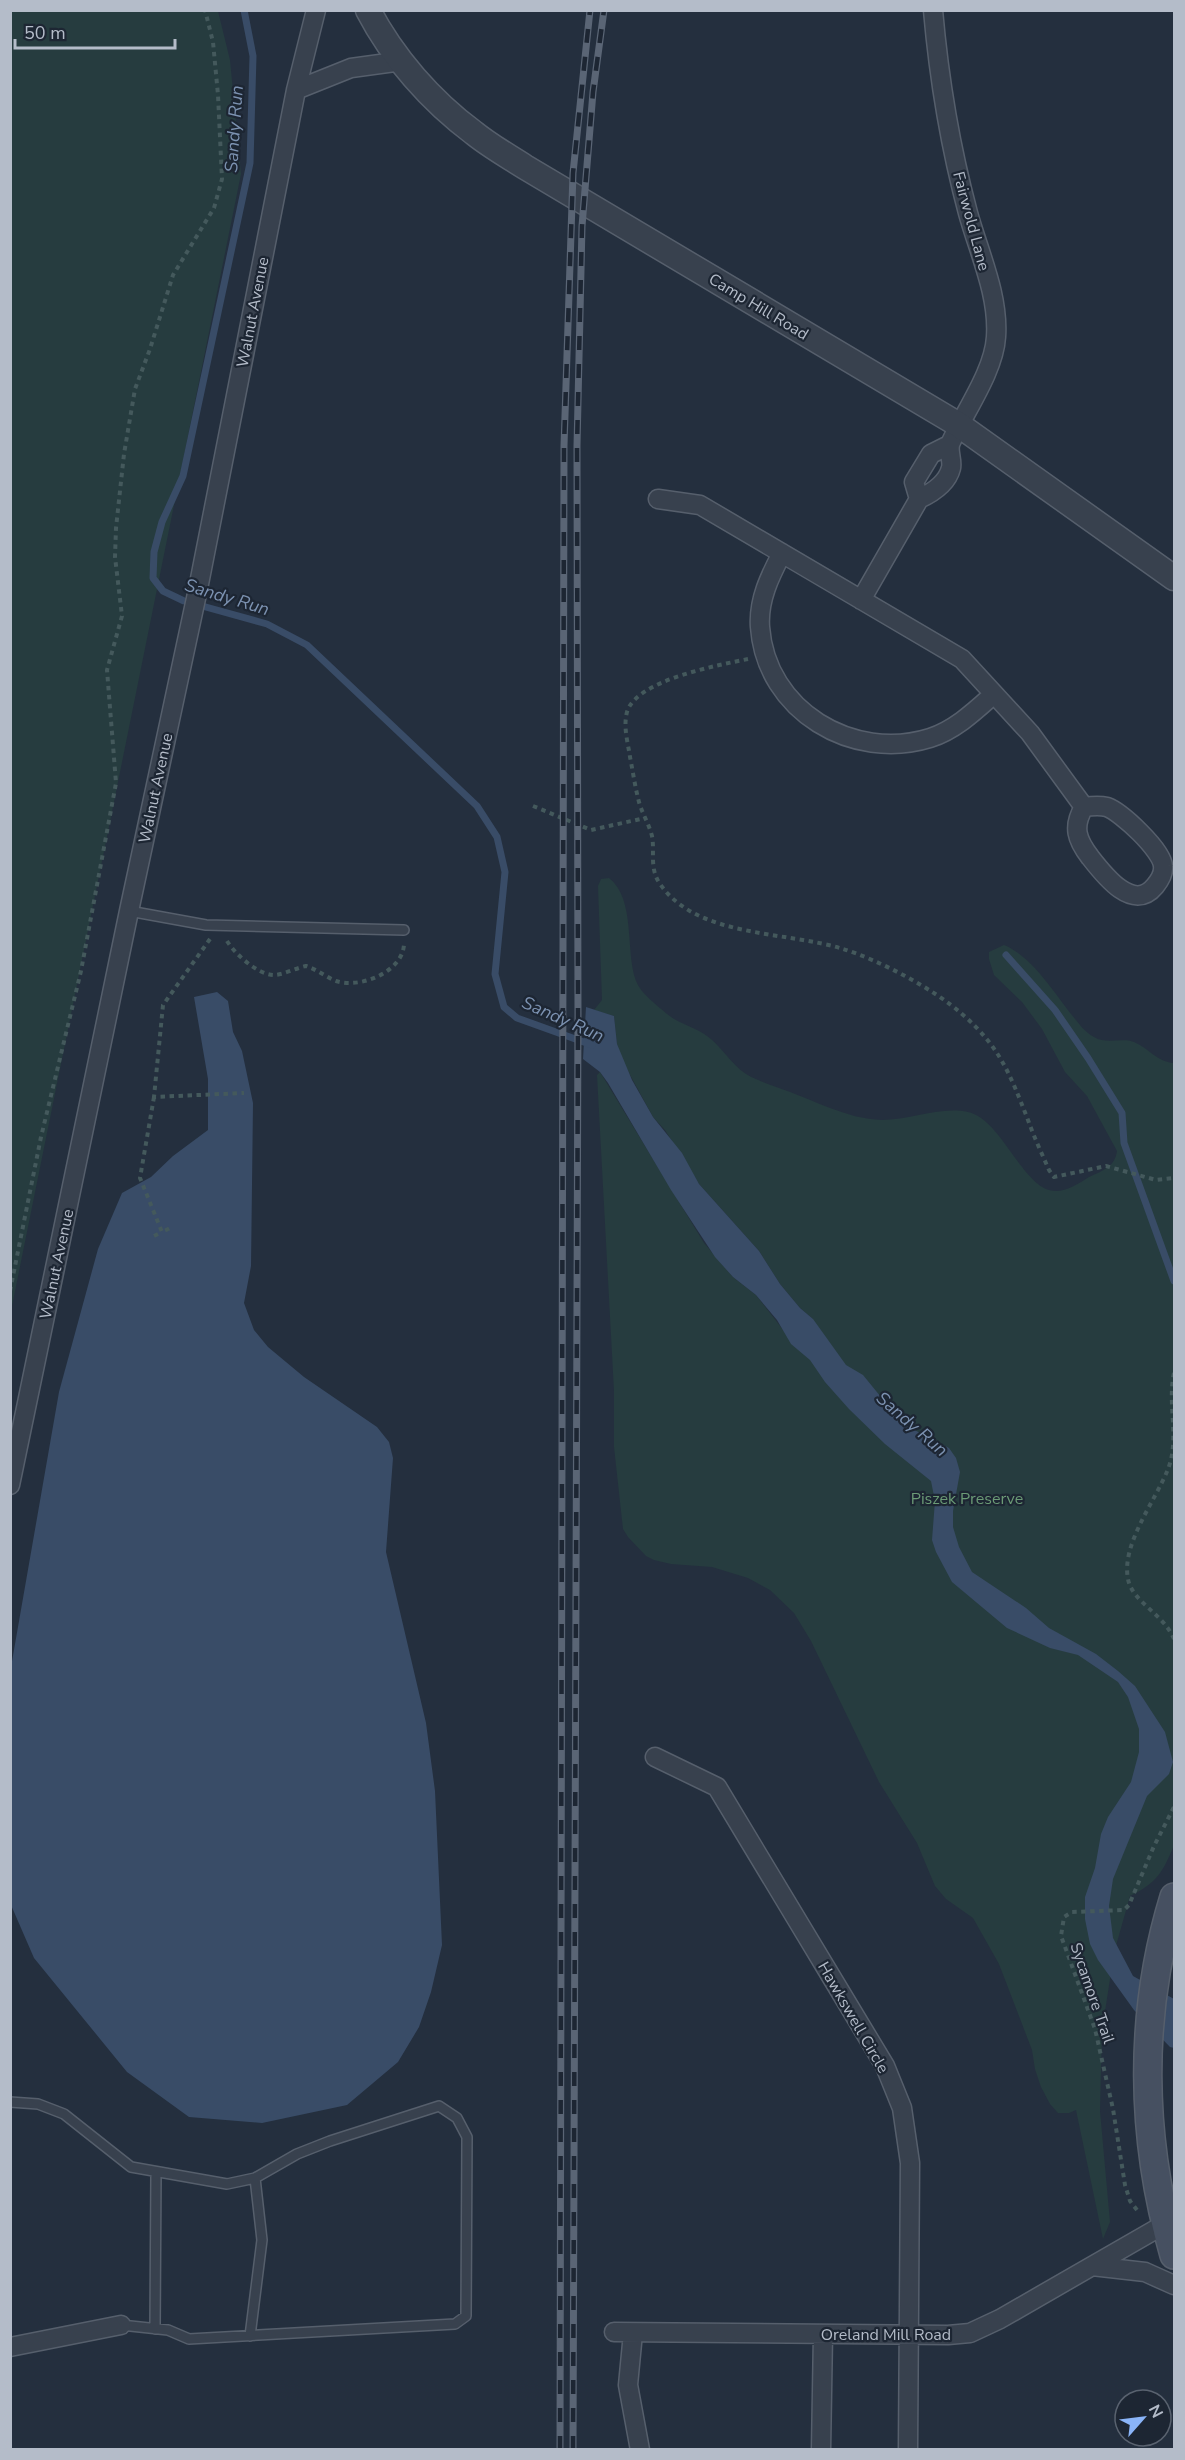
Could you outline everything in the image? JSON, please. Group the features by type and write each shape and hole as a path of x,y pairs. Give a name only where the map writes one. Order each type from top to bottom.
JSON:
{"main road":[{"path":"1174,1897 1155,1982 1148,2049 1148,2127 1159,2201 1174,2255"}],"street":[{"name":"Walnut Avenue","path":"10,1485 198,589 296,90 316,10"},
{"name":"Camp Hill Road","path":"368,10 378,29 426,90 475,134 954,435 1174,578"},
{"name":"Fairwold Lane","path":"933,10 938,68 951,142 968,214 986,270 996,338 989,364 954,435"},
{"path":"296,90 351,68 402,61"},
{"path":"919,499 914,482 931,453 954,435"},
{"path":"861,600 919,499 936,491 951,468 954,435"},
{"path":"658,499 700,505 962,659 1030,733 1084,807"},
{"path":"782,553 769,579 763,599 760,626 766,655 785,694 800,710 821,726 851,740 869,743 908,743 932,738 952,728 994,694"},
{"path":"1099,806 1114,811 1155,848 1164,864 1163,875 1151,891 1143,895 1124,892 1100,870 1079,843 1078,816 1084,807 1099,806"},
{"name":"Hawkswell Circle","path":"655,1756 717,1787 885,2066 902,2108 910,2163 908,2450"},
{"name":"Oreland Mill Road","path":"614,2332 948,2335 970,2333 1000,2319 1165,2224"},
{"path":"1092,2266 1145,2272 1174,2285"},
{"path":"10,2347 121,2325"},
{"path":"633,2333 628,2385 640,2450"},
{"path":"821,2450 824,2334"}],"lane":[{"path":"129,911 217,925 404,930"},
{"path":"10,2102 38,2104 64,2114 131,2167 227,2184 255,2178 297,2154 330,2141 439,2106 457,2118 467,2137 466,2316 455,2324 189,2339 168,2330 121,2325"},
{"path":"155,2329 156,2172"},
{"path":"250,2336 262,2240 255,2178"}],"path":[{"path":"10,1291 41,1137 83,960 116,783 107,670 122,616 115,557 116,528 124,454 135,389 150,349 172,274 214,208 222,179 213,42 205,10"},
{"path":"766,655 685,674 647,691 631,703 626,725 627,741 638,800 653,845 654,871 659,883 683,906 717,923 822,943 865,957 932,993 962,1014 1001,1057 1015,1083 1051,1175 1058,1177 1106,1166 1153,1179 1174,1178"},
{"path":"533,806 591,830 645,818"},
{"path":"217,925 232,949 262,973 275,975 306,966 336,981 353,983 378,977 394,964 405,948 404,930"},
{"path":"162,1232 140,1178 154,1097 163,1005 182,976 207,947 217,925"},
{"path":"154,1097 244,1093"},
{"path":"154,1236 170,1228"},
{"path":"1174,1373 1171,1396 1173,1452 1168,1468 1136,1536 1126,1566 1131,1589 1162,1619 1174,1639"},
{"name":"Sycamore Trail","path":"1138,2211 1130,2201 1125,2185 1113,2109 1095,2029 1061,1936 1064,1917 1072,1912 1124,1910 1134,1895 1154,1846 1174,1807"}],"green space":[{"path":"11,10 218,11 230,60 241,174 11,1311"},
{"name":"Piszek Preserve","path":"609,878 617,887 627,912 633,969 636,981 642,990 672,1017 707,1036 746,1074 829,1108 869,1119 893,1119 947,1111 968,1112 980,1117 992,1127 1023,1168 1044,1188 1056,1191 1065,1190 1099,1173 1111,1165 1117,1151 1087,1096 1065,1072 1042,1029 1022,1002 994,975 989,952 1004,945 1023,957 1041,975 1090,1035 1104,1040 1134,1042 1158,1058 1174,1063 1174,1845 1158,1876 1130,1896 1114,1953 1102,2031 1100,2111 1110,2222 1103,2239 1076,2110 1069,2113 1058,2113 1050,2104 1041,2087 1032,2050 999,1964 973,1918 946,1899 935,1886 917,1843 879,1782 811,1641 794,1613 770,1590 748,1578 712,1567 671,1564 654,1560 646,1556 623,1529 614,1447 614,1391 597,1075 600,1072 704,1243 733,1277 756,1295 784,1331 813,1319 800,1308 780,1284 759,1251 699,1184 665,1130 653,1117 623,1062 617,1044 614,1016 594,1010 602,1000 598,886 601,879"}],"water":[{"path":"217,992 228,1001 233,1032 242,1051 253,1103 251,1266 244,1303 254,1330 268,1347 304,1377 377,1427 389,1442 393,1458 386,1552 426,1723 435,1791 442,1945 431,1992 419,2027 398,2062 347,2105 262,2123 189,2117 127,2072 34,1958 11,1905 11,1667 59,1392 98,1249 122,1193 151,1177 173,1156 208,1130 208,1079 194,997"},
{"path":"586,1007 614,1016 617,1044 632,1080 653,1117 682,1153 699,1184 759,1251 780,1284 800,1308 813,1319 846,1365 863,1375 903,1424 949,1448 956,1458 960,1472 953,1511 953,1527 959,1547 972,1572 1026,1608 1049,1628 1096,1654 1118,1671 1135,1686 1165,1732 1173,1762 1169,1774 1147,1796 1113,1879 1109,1906 1113,1938 1133,1976 1174,1999 1174,2048 1170,2047 1134,2010 1098,1960 1090,1944 1085,1919 1085,1897 1095,1868 1101,1834 1108,1817 1131,1782 1139,1752 1139,1729 1128,1697 1118,1682 1078,1655 1050,1648 1007,1628 952,1582 932,1540 935,1501 931,1481 885,1444 849,1409 825,1382 810,1360 791,1344 777,1320 756,1295 733,1277 715,1257 671,1190 608,1083 600,1072 583,1059"}],"waterway":[{"name":"Sandy Run","path":"244,10 253,56 250,163 183,476 162,522 154,552 153,578 163,591 184,601 267,624 307,645 477,806 497,837 505,872 495,974 504,1007 517,1018 592,1045"},
{"path":"1006,955 1055,1010 1122,1113 1124,1143 1174,1281"}],"railway":[{"path":"560,2450 564,446 573,173 590,10"},
{"path":"573,2450 578,1013 577,446 582,226 593,92 604,10"}]}
